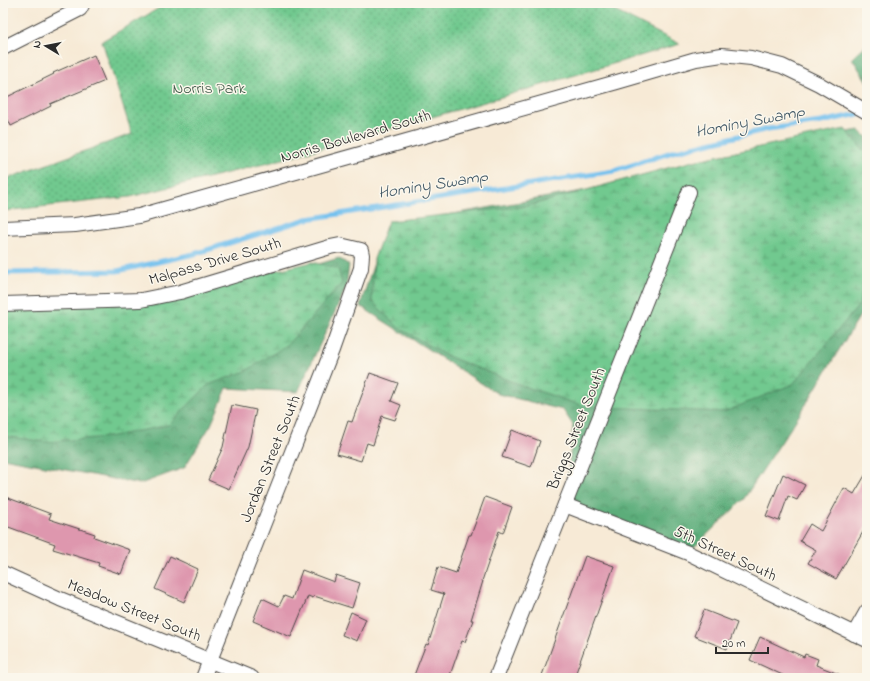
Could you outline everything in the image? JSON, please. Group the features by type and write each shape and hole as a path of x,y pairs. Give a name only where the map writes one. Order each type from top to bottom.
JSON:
{"street":[{"path":"3,48 80,9 83,3"},
{"name":"Norris Boulevard South","path":"3,228 76,225 139,216 696,59 722,56 751,58 782,66 819,84 867,112"},
{"name":"Briggs Street South","path":"496,678 689,192"},
{"name":"Malpass Drive South","path":"3,304 141,300 180,292 330,246 340,245 361,250"},
{"name":"Jordan Street South","path":"203,678 332,350 361,268 361,250"},
{"name":"5th Street South","path":"565,505 688,554 867,640"},
{"name":"Meadow Street South","path":"3,573 60,599 252,678"},
{"path":"854,634 867,611"}],"green space":[{"name":"Norris Park","path":"168,3 599,3 680,44 471,106 272,162 130,197 3,211 3,180 132,134 102,41"},
{"path":"867,44 867,82 852,58"},
{"path":"845,129 867,155 867,269 859,305 793,384 724,412 583,406 518,384 445,355 399,328 372,301 374,259 388,221 528,206 693,161"},
{"path":"859,130 867,137 867,304 800,414 743,500 688,553 565,505 573,425 563,410 498,394 360,306 386,226 587,190 703,159 766,146"},
{"path":"339,258 349,265 346,288 298,392 227,388 211,425 184,468 140,484 3,458 3,321 251,284"},
{"path":"313,262 338,269 342,283 287,345 246,371 208,385 169,425 108,437 46,442 3,436 3,304 151,298"}],"building":[{"path":"94,55 105,81 50,104 51,106 11,126 3,109 3,99 54,74 53,73"},
{"path":"370,373 398,383 391,401 401,405 395,420 382,416 373,445 367,443 361,461 337,454 348,421 352,422"},
{"path":"232,405 256,410 248,447 229,489 208,480 223,447"},
{"path":"512,430 540,441 531,467 502,457"},
{"path":"867,472 867,525 836,579 808,563 816,550 800,541 810,524 821,531 844,488 854,494"},
{"path":"783,474 805,485 797,500 788,496 779,521 766,516"},
{"path":"3,496 51,514 49,519 95,534 94,537 130,550 121,574 98,566 99,563 53,549 55,544 3,525"},
{"path":"485,497 512,507 503,533 499,531 482,581 471,620 473,620 465,642 462,641 449,678 413,678 426,644 428,645 444,594 431,590 438,567 456,573 469,535 471,535"},
{"path":"170,556 198,569 184,602 155,589"},
{"path":"585,556 614,566 574,678 541,678"},
{"path":"302,570 334,582 336,575 360,583 352,608 314,596 313,598 308,596 291,637 253,621 262,598 279,606 284,596 292,599"},
{"path":"704,610 737,623 727,649 694,636"},
{"path":"351,612 366,619 357,641 342,635"},
{"path":"760,637 804,657 805,654 818,659 816,665 846,678 789,678 750,660"}],"waterway":[{"name":"Hominy Swamp","path":"3,273 117,271 194,254 307,219 614,171 672,152 768,129 821,122 864,113"}]}
